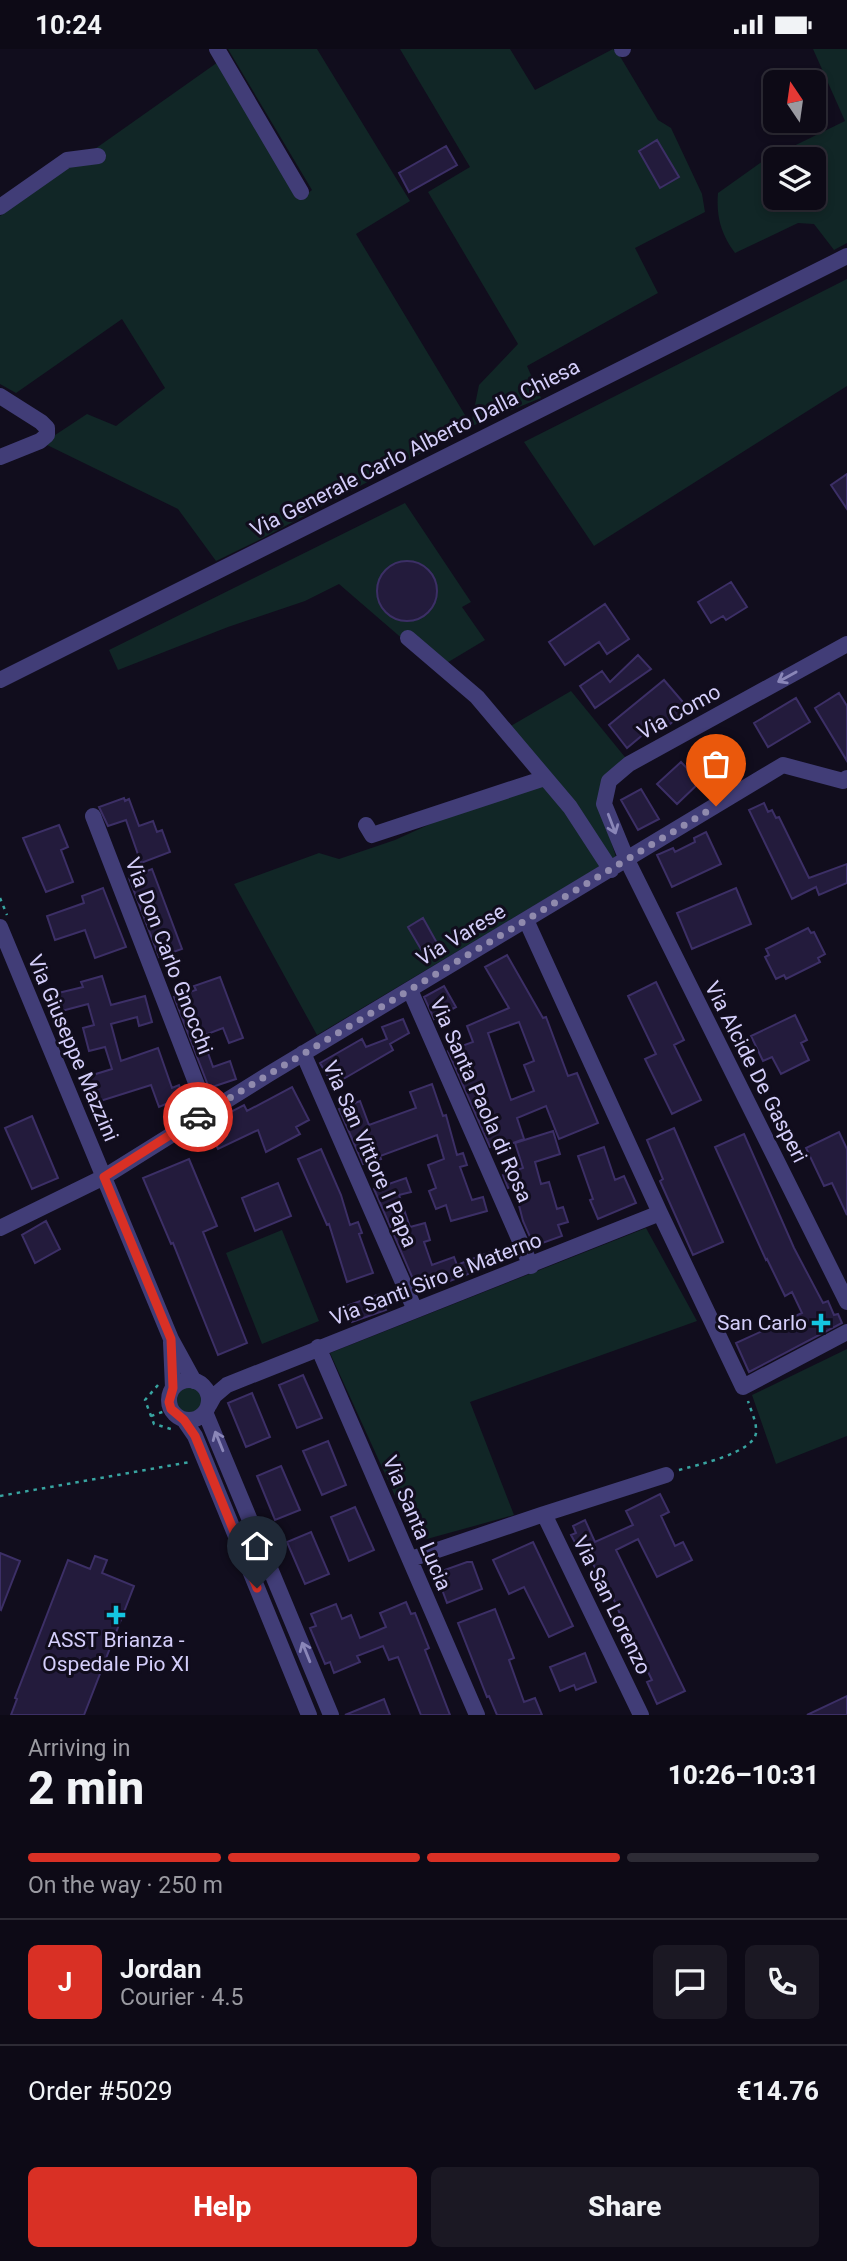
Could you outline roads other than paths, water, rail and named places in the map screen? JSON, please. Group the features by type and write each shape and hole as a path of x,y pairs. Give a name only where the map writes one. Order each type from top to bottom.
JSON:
{"street":[{"path":"217,49 301,191"},
{"path":"0,207 68,160 98,156"},
{"name":"Via Generale Carlo Alberto Dalla Chiesa","path":"1,679 847,256"},
{"path":"0,396 41,422 47,428 47,435 40,441 0,457"},
{"path":"408,638 477,697 570,807 611,870"},
{"name":"Via Como","path":"627,860 604,804 609,781 629,764 847,644"},
{"name":"Via Varese","path":"0,1229 104,1177 207,1111 783,765 846,781"},
{"path":"366,825 372,835 545,778"},
{"name":"Via Don Carlo Gnocchi","path":"93,816 207,1111"},
{"name":"Via Alcide De Gasperi","path":"627,860 847,1302"},
{"path":"526,920 743,1387 847,1332"},
{"name":"Via Giuseppe Mazzini","path":"0,927 171,1339 197,1382"},
{"name":"Via Santa Paola di Rosa","path":"410,990 531,1266"},
{"name":"Via San Vittore I Papa","path":"303,1053 415,1310"},
{"name":"Via Santi Siro e Materno","path":"207,1408 214,1396 228,1385 660,1213"},
{"name":"Via Giuseppe Mazzini","path":"166,1387 171,1339"},
{"name":"Via Santa Lucia","path":"318,1347 477,1715"},
{"path":"309,1715 196,1461 195,1436 178,1415 166,1387 181,1382 197,1382 209,1396 207,1408 331,1715"},
{"name":"Via Santi Siro e Materno","path":"197,1382 228,1385"},
{"path":"178,1415 192,1420 207,1408"},
{"name":"Via San Lorenzo","path":"411,1559 666,1475"},
{"name":"Via San Lorenzo","path":"544,1514 641,1715"}],"place":[{"name":"San Carlo","path":"821,1323"},
{"name":"ASST Brianza - Ospedale Pio XI","path":"116,1615"}]}
